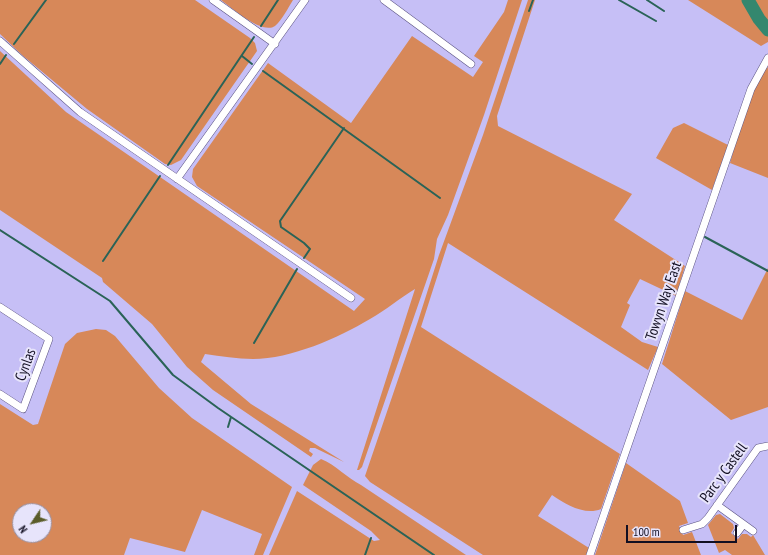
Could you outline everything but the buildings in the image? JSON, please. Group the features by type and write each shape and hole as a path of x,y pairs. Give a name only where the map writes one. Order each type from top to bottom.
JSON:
{"street":[{"path":"213,0 275,44"},
{"path":"177,179 305,0"},
{"path":"384,0 471,64"},
{"path":"0,41 80,112 351,298"},
{"name":"Towyn Way East","path":"590,555 751,89 768,58"},
{"name":"Cynlas","path":"0,307 49,339 23,409 0,394"},
{"name":"Parc y Castell","path":"683,530 702,524 758,448 768,446"},
{"path":"717,505 753,531"},
{"path":"737,534 743,525"}],"shaded area":[{"path":"0,0 195,0 250,38 255,43 257,51 181,160 171,165 165,164 87,109 22,55 0,34"},
{"path":"221,0 293,0 278,23 269,28 255,24"},
{"path":"508,0 522,0 484,115 448,215 437,239 434,259 362,467 359,470 357,470 415,289 376,315 344,333 298,351 268,358 253,359 205,354 201,362 251,404 344,462 315,448 310,448 309,451 313,454 311,457 213,390 187,367 152,324 103,282 102,278 0,210 0,51 66,112 354,311 365,299 197,186 192,177 193,169 268,63 351,123 412,36 473,77 483,62 474,56 504,12"},
{"path":"528,0 535,0 497,116 498,126 632,194 614,220 685,266 676,296 640,279 627,303 630,305 621,327 642,342 658,347 648,370 448,243 421,327 620,454 601,509 588,511 575,508 552,495 538,516 589,548 586,555 483,555 370,482 365,476 439,255 483,135"},
{"path":"688,0 746,0 759,25 768,33 768,42 761,46"},
{"path":"751,0 768,0 768,25 761,18"},
{"path":"768,67 768,178 730,163 740,126 755,84 761,74"},
{"path":"684,123 728,145 712,190 656,158 673,128"},
{"path":"768,268 768,407 731,420 662,364 685,291 742,320"},
{"path":"96,329 106,330 115,336 159,388 192,418 292,487 263,555 254,555 262,534 202,510 185,552 130,538 124,555 0,555 0,404 33,425 38,424 65,344 77,333"},
{"path":"321,459 466,555 269,555 297,491 374,541 380,540 371,531 303,485 313,465"},
{"path":"626,463 680,501 688,523 679,526 683,535 692,532 701,555 595,555"},
{"path":"720,514 733,524 734,528 731,533 738,539 742,534 747,534 751,537 753,535 765,555 732,555 725,550 719,553 708,525 716,515"}],"waterway":[{"path":"14,44 46,0"},
{"path":"261,26 278,0"},
{"path":"529,11 533,0"},
{"path":"619,0 656,21"},
{"path":"647,0 664,11"},
{"path":"748,0 759,19 768,30"},
{"path":"168,165 254,37"},
{"path":"0,64 6,55"},
{"path":"242,56 252,64"},
{"path":"263,71 440,198"},
{"path":"304,258 310,249 281,227 280,221 344,128"},
{"path":"103,261 160,176"},
{"path":"0,230 110,301 173,375 218,408 434,555"},
{"path":"705,237 768,271"},
{"path":"254,343 297,269"},
{"path":"228,427 231,417"},
{"path":"365,555 371,538"}]}
